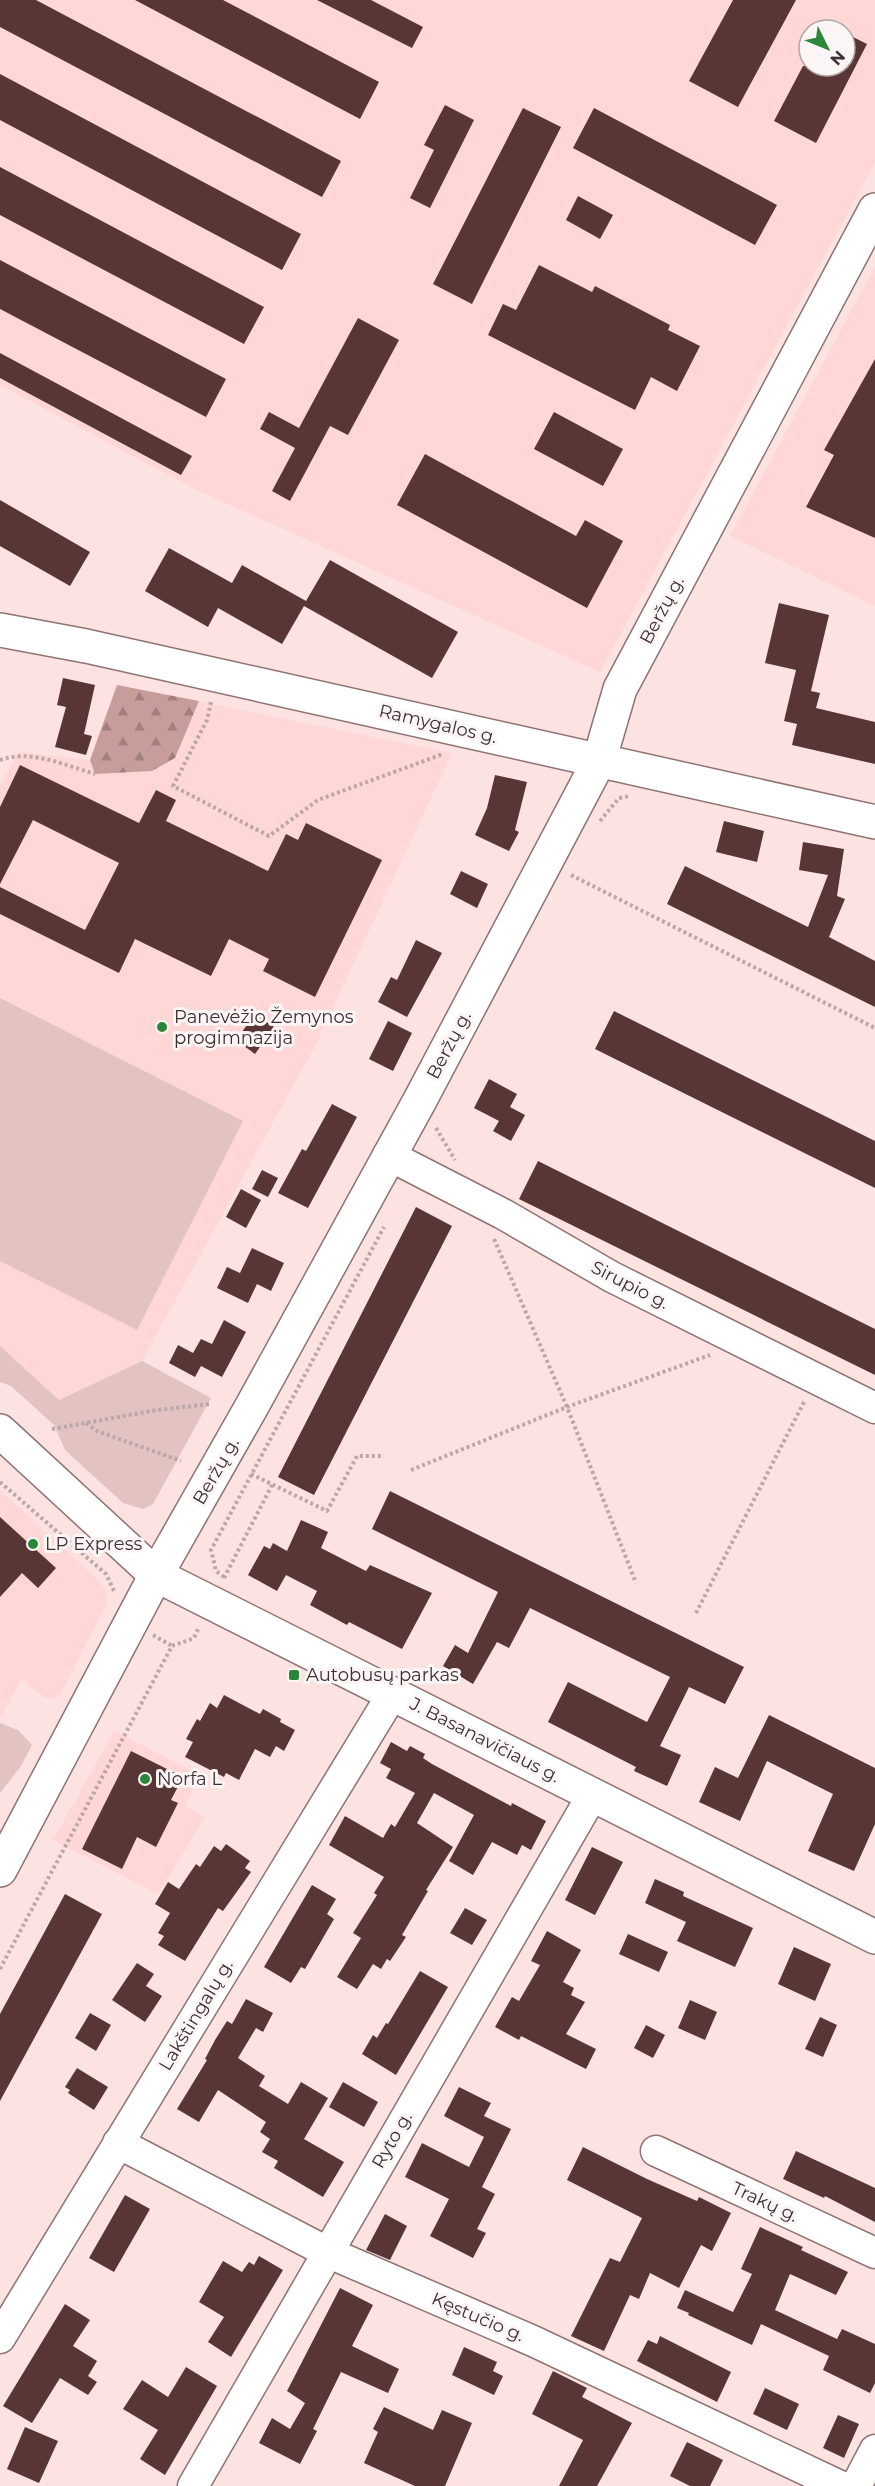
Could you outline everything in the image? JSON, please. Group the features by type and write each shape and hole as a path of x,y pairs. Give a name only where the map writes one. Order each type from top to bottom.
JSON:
{"main road":[{"name":"Beržų g.","path":"0,1870 156,1575 252,1407 411,1115 599,761 620,689 875,210"},
{"name":"Ramygalos g.","path":"0,630 218,675 875,822"},
{"name":"J. Basanavičiaus g.","path":"0,1431 156,1575 875,1937"}],"street":[{"name":"Sirupio g.","path":"388,1155 478,1201 612,1277 875,1408"},
{"name":"Lakštingalų g.","path":"0,2338 393,1693"},
{"name":"Ryto g.","path":"193,2486 593,1794"},
{"name":"Kęstučio g.","path":"118,2143 327,2252 533,2341 840,2486"},
{"name":"Trakų g.","path":"656,2151 875,2253"},
{"path":"856,2486 875,2450"}],"path":[{"path":"218,675 207,720 173,786 269,836 318,800 448,752"},
{"path":"0,760 18,756 39,757 95,774"},
{"path":"571,875 875,1028"},
{"path":"411,1115 436,1128 457,1164"},
{"path":"478,1201 567,1407 636,1583"},
{"path":"411,1470 567,1407 745,1343"},
{"path":"696,1613 816,1378"},
{"path":"52,1429 157,1410 211,1404"},
{"path":"86,1422 97,1431 181,1461"},
{"path":"251,1474 327,1511 357,1456 384,1456"},
{"path":"0,1482 106,1574 115,1592 113,1601"},
{"path":"225,1577 272,1485"},
{"path":"156,1637 172,1646"},
{"path":"0,1969 172,1646 194,1638"}],"shaded area":[{"path":"0,0 875,0 875,162 600,672 194,489 0,385"},
{"path":"875,266 875,606 730,536"},
{"name":"Panevėžio Žemynos progimnazija","path":"117,685 452,753 315,1046 142,1361 59,1400 0,1346 0,786 18,752 90,760"},
{"path":"0,998 243,1121 137,1330 0,1261"},
{"path":"0,1346 59,1400 142,1361 211,1398 153,1504 143,1509 123,1503 65,1450 54,1425 11,1386 0,1382"},
{"path":"0,1490 96,1578 107,1593 104,1610 60,1695 53,1699 43,1697 21,1679 0,1719"},
{"path":"0,1723 18,1730 32,1745 21,1766 0,1793"},
{"path":"114,1731 200,1775 185,1806 205,1817 158,1894 53,1840"}],"green space":[{"path":"117,685 199,701 175,758 152,771 95,774 90,760"}],"building":[{"path":"0,0 36,0 341,161 322,197 0,27"},
{"path":"135,0 223,0 379,82 360,119"},
{"path":"317,0 371,0 423,27 412,48"},
{"path":"733,0 796,0 738,107 689,81"},
{"path":"857,39 867,44 857,63"},
{"path":"0,74 301,234 282,270 0,120"},
{"path":"797,77 849,78 816,143 774,121"},
{"path":"445,105 474,120 430,208 410,198 434,150 424,145"},
{"path":"523,108 561,127 472,304 433,284"},
{"path":"594,108 777,205 755,245 573,148"},
{"path":"0,167 264,307 244,344 0,215"},
{"path":"578,196 613,215 600,239 566,220"},
{"path":"0,260 226,379 206,417 0,309"},
{"path":"539,265 592,292 595,286 670,325 668,330 700,346 677,391 651,377 635,410 488,335 503,304 516,310"},
{"path":"358,318 399,340 348,435 330,426 290,501 272,491 295,448 260,429 269,412 299,428"},
{"path":"0,353 192,456 181,475 0,378"},
{"path":"875,359 875,538 806,507 834,455 824,450"},
{"path":"554,412 623,449 603,486 534,449"},
{"path":"425,454 576,536 585,520 623,541 587,608 397,505"},
{"path":"0,500 90,552 70,586 0,546"},
{"path":"169,548 232,583 242,565 306,601 330,560 458,632 432,678 304,606 282,644 218,608 208,627 145,591"},
{"path":"779,603 829,615 811,691 820,693 816,708 875,722 875,764 792,745 797,724 784,721 796,670 765,663"},
{"path":"63,678 95,685 84,734 92,736 86,755 55,747 66,707 57,705"},
{"path":"20,765 139,823 156,790 176,800 166,821 268,871 286,834 298,840 306,823 382,860 315,997 263,971 269,959 229,939 211,976 135,939 119,973 0,914 0,887 85,930 119,863 33,820 0,884 0,807"},
{"path":"495,775 527,782 515,830 519,832 509,851 475,835 487,808"},
{"path":"724,821 764,831 757,862 716,852"},
{"path":"803,842 844,849 837,896 845,899 829,937 875,961 875,1007 667,904 685,866 808,927 828,875 799,870"},
{"path":"461,871 488,884 477,908 450,894"},
{"path":"416,940 442,953 407,1017 378,1002 391,977 397,980"},
{"path":"614,1011 875,1141 875,1188 595,1049"},
{"path":"255,1014 274,1027 255,1054 236,1040"},
{"path":"388,1021 412,1033 393,1071 369,1059"},
{"path":"489,1079 517,1094 510,1107 525,1115 511,1141 493,1131 499,1121 474,1108"},
{"path":"332,1104 357,1117 308,1208 278,1193 302,1149 306,1151"},
{"path":"538,1161 875,1329 875,1375 519,1199"},
{"path":"262,1170 278,1178 268,1197 252,1189"},
{"path":"241,1189 261,1200 246,1228 226,1217"},
{"path":"416,1207 452,1226 314,1495 278,1477"},
{"path":"252,1248 284,1263 271,1291 257,1284 248,1303 217,1288 227,1267 240,1273"},
{"path":"224,1320 246,1332 222,1377 201,1366 195,1377 169,1363 178,1345 193,1353 201,1339 212,1344"},
{"path":"390,1491 744,1667 725,1704 689,1687 660,1746 681,1755 667,1786 634,1771 636,1767 548,1722 568,1682 647,1722 670,1677 530,1608 509,1648 497,1642 473,1684 443,1666 455,1645 468,1653 498,1592 372,1529"},
{"path":"0,1517 56,1568 38,1588 22,1573 0,1597"},
{"path":"301,1520 328,1532 321,1548 366,1571 370,1565 432,1593 402,1649 349,1622 347,1625 310,1605 317,1591 286,1575 277,1591 248,1575 264,1546 270,1549 273,1543 287,1551"},
{"path":"224,1695 260,1714 263,1709 295,1730 284,1751 276,1746 270,1757 255,1749 239,1780 226,1773 224,1777 185,1757 193,1742 186,1739 197,1719 200,1721 210,1703 217,1708"},
{"path":"769,1715 875,1768 875,1824 854,1871 808,1851 833,1794 767,1761 740,1821 699,1802 715,1767 738,1778"},
{"path":"391,1742 407,1751 410,1746 425,1754 423,1758 432,1764 511,1806 512,1803 546,1821 531,1850 522,1845 517,1855 492,1842 473,1875 449,1861 474,1815 434,1793 417,1823 453,1847 426,1890 428,1891 402,1935 406,1937 390,1961 387,1959 381,1969 373,1964 357,1989 337,1977 361,1938 353,1933 377,1895 374,1893 384,1877 329,1845 345,1816 383,1838 391,1824 395,1827 415,1793 386,1778 391,1769 380,1763"},
{"path":"131,1751 183,1777 171,1800 178,1803 156,1847 137,1837 122,1869 82,1849"},
{"path":"226,1844 250,1861 245,1868 251,1872 223,1911 218,1908 185,1961 158,1945 164,1936 158,1933 170,1913 155,1904 168,1882 179,1889 196,1864 200,1867 214,1846 221,1851"},
{"path":"592,1847 623,1862 595,1915 565,1900"},
{"path":"655,1879 684,1892 683,1896 753,1928 735,1967 677,1941 686,1922 645,1903"},
{"path":"312,1885 336,1899 327,1914 334,1919 305,1969 301,1967 291,1983 264,1967"},
{"path":"65,1894 102,1914 0,2101 0,2014"},
{"path":"465,1908 487,1920 472,1945 450,1933"},
{"path":"547,1931 581,1950 563,1982 574,1988 571,1995 585,2002 566,2034 596,2049 586,2069 521,2036 519,2040 495,2027 512,1997 519,2001 540,1965 531,1961"},
{"path":"628,1934 668,1952 659,1972 619,1954"},
{"path":"794,1947 831,1964 815,2001 778,1984"},
{"path":"137,1963 154,1974 146,1986 162,1996 145,2022 112,2000"},
{"path":"420,1971 448,1987 396,2075 362,2054 373,2035 377,2038 386,2023 388,2024"},
{"path":"246,1999 273,2013 263,2032 256,2028 238,2058 265,2076 259,2086 288,2104 301,2082 328,2098 304,2139 344,2162 323,2197 274,2168 278,2161 262,2152 270,2139 260,2132 266,2122 218,2090 199,2122 177,2109 207,2060 205,2059 215,2040 227,2021 232,2024"},
{"path":"690,2000 717,2012 705,2040 678,2028"},
{"path":"90,2013 111,2025 96,2051 75,2038"},
{"path":"820,2017 837,2025 823,2057 805,2049"},
{"path":"646,2025 665,2035 653,2058 634,2048"},
{"path":"77,2068 108,2087 94,2110 68,2093 70,2090 65,2087"},
{"path":"343,2082 378,2102 364,2127 329,2107"},
{"path":"459,2087 491,2103 484,2116 511,2129 482,2187 495,2194 477,2229 486,2233 473,2258 430,2236 449,2199 405,2177 422,2143 469,2167 484,2137 444,2116"},
{"path":"583,2147 647,2179 697,2201 699,2197 731,2213 712,2251 701,2245 679,2288 650,2273 639,2299 630,2295 604,2351 571,2336 610,2258 620,2262 642,2218 567,2180"},
{"path":"796,2151 875,2188 875,2222 825,2196 824,2198 783,2179"},
{"path":"125,2195 150,2209 114,2272 89,2258"},
{"path":"385,2214 407,2226 390,2260 366,2250"},
{"path":"760,2227 803,2247 801,2250 848,2272 836,2295 790,2274 775,2310 837,2339 842,2329 875,2344 875,2383 870,2393 823,2370 829,2356 761,2324 752,2345 677,2308 685,2290 733,2312 752,2274 741,2269"},
{"path":"259,2256 283,2270 231,2357 208,2342 224,2317 199,2302 223,2261 242,2272 249,2262 254,2265"},
{"path":"340,2288 373,2305 352,2346 399,2369 388,2393 341,2372 313,2429 317,2431 300,2464 259,2443 272,2418 290,2429 305,2403 287,2391"},
{"path":"65,2304 90,2320 73,2346 97,2361 88,2376 97,2382 88,2395 60,2378 32,2423 3,2406"},
{"path":"660,2336 731,2372 717,2402 637,2361 648,2340 657,2344"},
{"path":"464,2347 497,2362 493,2371 503,2376 494,2395 452,2375"},
{"path":"186,2367 217,2386 165,2475 140,2459 158,2430 123,2409 142,2380 168,2397"},
{"path":"553,2371 587,2388 582,2397 632,2423 597,2486 559,2486 583,2440 532,2414"},
{"path":"765,2388 799,2404 787,2430 753,2414"},
{"path":"384,2407 433,2430 442,2410 472,2423 445,2486 415,2486 364,2463 378,2432 373,2429"},
{"path":"838,2415 859,2424 844,2458 823,2448"},
{"path":"25,2427 58,2441 39,2483 7,2469"},
{"path":"687,2442 723,2460 710,2486 690,2486 670,2476"}],"place":[{"name":"Panevėžio Žemynos progimnazija","path":"162,1027"},
{"name":"LP Express","path":"33,1544"},
{"name":"Autobusų parkas","path":"294,1675"},
{"name":"Norfa L","path":"145,1779"}]}
